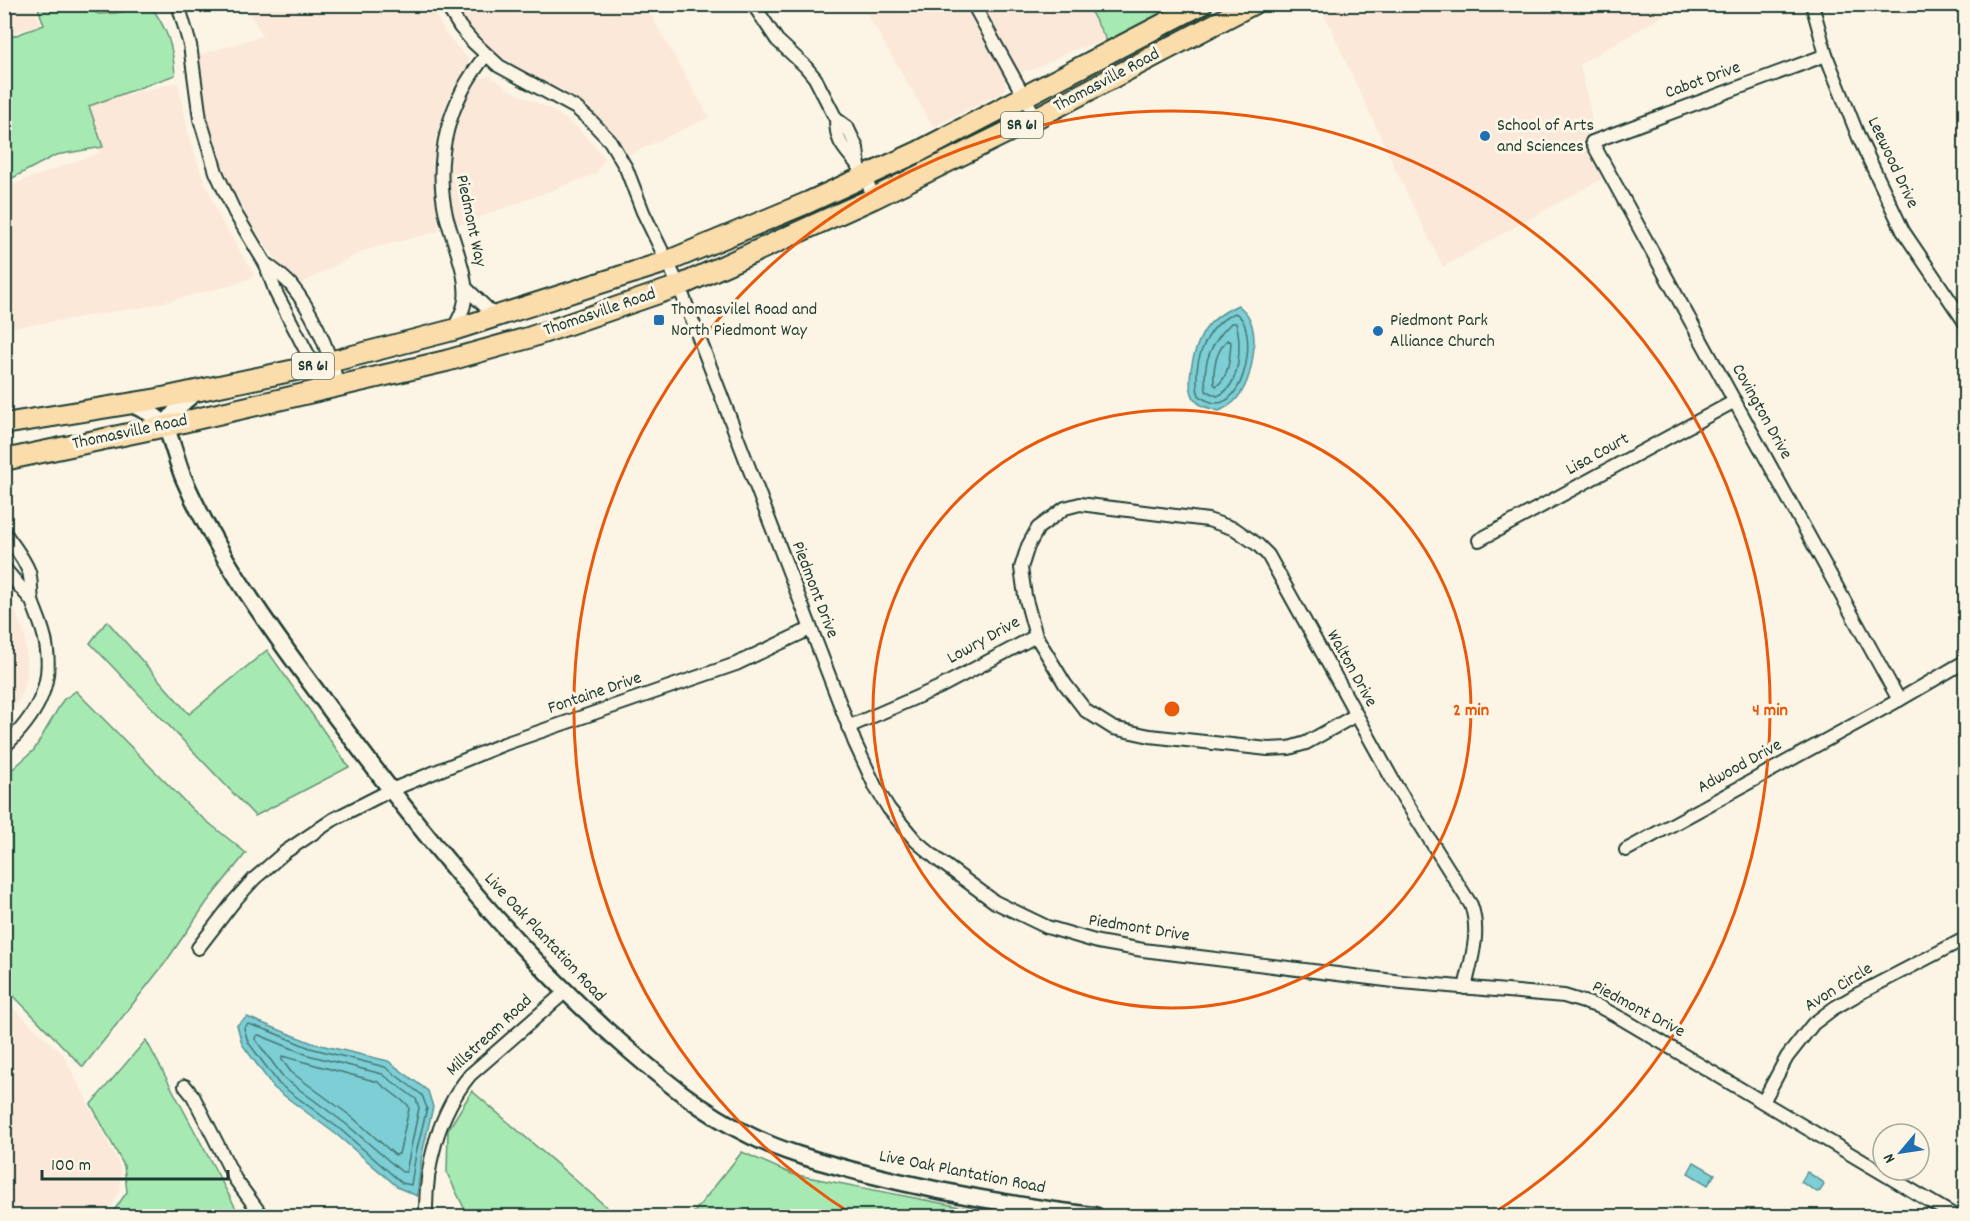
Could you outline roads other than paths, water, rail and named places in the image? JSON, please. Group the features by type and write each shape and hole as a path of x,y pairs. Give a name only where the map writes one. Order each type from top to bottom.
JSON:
{"main road":[{"name":"Thomasville Road","path":"4,424 129,404 323,363 453,330 666,262 809,202 862,172 918,152 1202,4"},
{"name":"Thomasville Road","path":"4,460 166,426 446,361 504,345 679,286 874,198 1036,118 1253,4"},
{"path":"1129,42 1141,63"},
{"path":"496,317 504,345"}],"street":[{"path":"178,4 190,45 200,119 213,164 231,204 265,263 276,293 323,363 330,388"},
{"name":"Piedmont Drive","path":"446,4 460,27 486,55 513,75 576,108 608,138 626,168 643,212 679,286 848,727 876,788 899,823 916,841 953,872 995,902 1047,927 1098,942 1143,950 1464,988 1545,993 1571,997 1589,1003 1624,1020 1955,1216"},
{"path":"753,4 777,40 815,78 836,119 847,127 856,148 862,172 874,198"},
{"path":"973,4 1036,118"},
{"name":"Leewood Drive","path":"1812,4 1826,55 1859,138 1903,231 1965,324"},
{"name":"Piedmont Way","path":"453,330 464,305 466,288 443,199 442,154 451,113 461,91 486,55"},
{"name":"Cabot Drive","path":"1592,141 1826,55"},
{"name":"Covington Drive","path":"1592,141 1899,700"},
{"path":"265,263 290,284 308,310 330,388"},
{"path":"466,288 496,317"},
{"path":"129,404 152,414 166,426 180,404 198,390"},
{"name":"Lisa Court","path":"1479,540 1735,400"},
{"name":"Live Oak Plantation Road","path":"166,426 196,507 234,572 266,621 391,790 487,908 565,992 642,1062 690,1100 721,1120 753,1137 808,1158 885,1179 967,1196 1096,1216"},
{"name":"Walton Drive","path":"1070,507 1080,504 1208,520 1234,529 1258,545 1268,555 1396,786 1471,905 1475,917 1476,935 1464,988"},
{"name":"Lowry Drive","path":"848,727 939,687 1036,636 1025,596 1021,568 1028,546 1038,528 1065,508 1070,507"},
{"path":"4,532 29,573 32,601 46,644 48,662 39,705 26,726 4,747"},
{"path":"4,568 32,601"},
{"name":"Fontaine Drive","path":"198,948 235,900 273,862 334,819 391,790 504,744 736,664 810,629"},
{"path":"1036,636 1065,684 1086,711 1113,728 1150,736 1268,749 1290,748 1306,743 1356,715"},
{"name":"Adwood Drive","path":"1626,850 1899,700 1965,661"},
{"name":"Avon Circle","path":"1763,1102 1787,1057 1813,1024 1860,993 1965,938"},
{"name":"Millstream Road","path":"426,1216 428,1179 433,1152 445,1114 458,1089 470,1075 565,992"},
{"path":"185,1086 193,1096 235,1179 262,1216"}],"water":[{"path":"1238,305 1252,325 1253,358 1247,380 1238,397 1219,411 1201,405 1195,399 1191,390 1191,369 1193,358 1205,330 1220,315"},
{"path":"247,1017 312,1043 388,1061 428,1091 433,1107 422,1154 417,1196 399,1188 337,1135 274,1088 242,1044 237,1025"},
{"path":"1694,1162 1715,1174 1708,1185 1688,1173"},
{"path":"1807,1172 1823,1182 1824,1185 1820,1191 1817,1192 1801,1182"}],"place":[{"name":"School of Arts and Sciences","path":"1485,136"},
{"name":"Thomasvilel Road and North Piedmont Way","path":"659,320"},
{"name":"Piedmont Park Alliance Church","path":"1378,331"}]}
